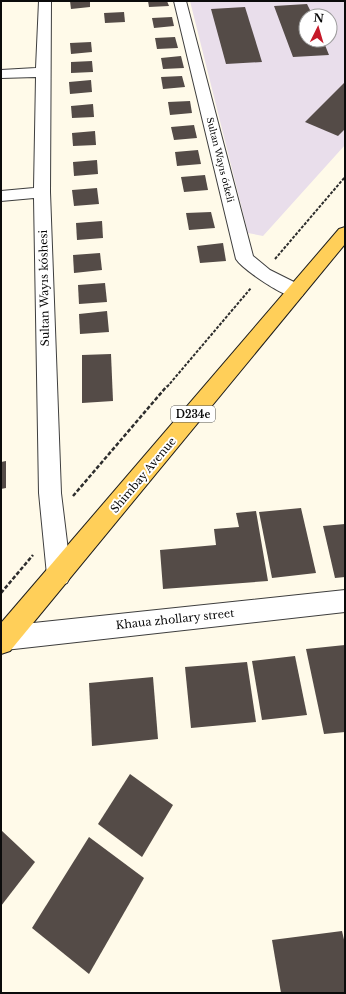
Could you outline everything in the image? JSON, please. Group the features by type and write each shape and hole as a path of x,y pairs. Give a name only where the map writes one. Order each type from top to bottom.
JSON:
{"main road":[{"name":"Shimbay Avenue","path":"3,640 345,233"}],"street":[{"name":"Sultan Wayıs kóshesi","path":"45,1 42,192 50,493 59,575"},
{"name":"Sultan Wayıs ótkeli","path":"180,1 245,259 264,274 296,291"},
{"path":"1,74 43,72"},
{"path":"1,196 42,192"},
{"name":"Khaua zhollary street","path":"3,640 345,601"}],"path":[{"path":"74,494 345,178"},
{"path":"1,593 34,554"}],"shaded area":[{"path":"190,1 345,1 345,145 263,236 248,233"}],"building":[{"path":"70,1 90,1 90,7 71,9"},
{"path":"148,1 167,1 169,6 149,7"},
{"path":"307,4 309,8 298,8 298,48 326,48 329,55 293,57 274,6"},
{"path":"245,7 262,62 226,64 211,9"},
{"path":"124,12 125,22 105,23 104,13"},
{"path":"172,17 174,26 154,28 152,18"},
{"path":"175,37 178,48 157,49 155,38"},
{"path":"91,42 92,52 71,54 70,43"},
{"path":"181,56 184,68 163,69 161,58"},
{"path":"92,61 93,72 71,73 71,62"},
{"path":"182,76 185,87 163,89 161,77"},
{"path":"91,80 92,92 70,94 69,82"},
{"path":"345,82 345,129 338,136 305,122"},
{"path":"190,101 192,113 170,115 168,102"},
{"path":"93,104 94,117 72,118 71,106"},
{"path":"194,125 197,138 174,140 171,127"},
{"path":"95,131 96,145 73,146 72,133"},
{"path":"198,150 201,164 177,166 175,152"},
{"path":"97,160 98,174 74,176 73,162"},
{"path":"205,175 208,190 184,192 181,177"},
{"path":"97,188 99,204 74,206 72,190"},
{"path":"211,212 215,228 189,230 186,213"},
{"path":"102,221 103,238 77,240 76,223"},
{"path":"223,243 226,261 200,263 197,246"},
{"path":"100,253 102,270 74,273 73,255"},
{"path":"105,283 107,302 79,304 78,285"},
{"path":"107,311 109,332 80,334 79,314"},
{"path":"111,354 113,401 82,403 82,355"},
{"path":"6,461 6,488 1,489 1,462"},
{"path":"301,508 316,573 272,578 259,512"},
{"path":"256,511 268,581 163,589 160,550 216,545 214,529 239,527 236,513"},
{"path":"345,524 345,577 335,578 323,526"},
{"path":"345,645 345,732 324,734 306,649"},
{"path":"295,656 307,715 262,720 252,661"},
{"path":"247,662 256,722 191,728 185,667"},
{"path":"153,677 158,739 92,746 89,683"},
{"path":"130,774 173,805 142,857 98,824"},
{"path":"1,830 35,862 1,906"},
{"path":"89,837 144,878 89,974 32,928"},
{"path":"342,931 345,944 345,993 281,993 272,940"}]}
